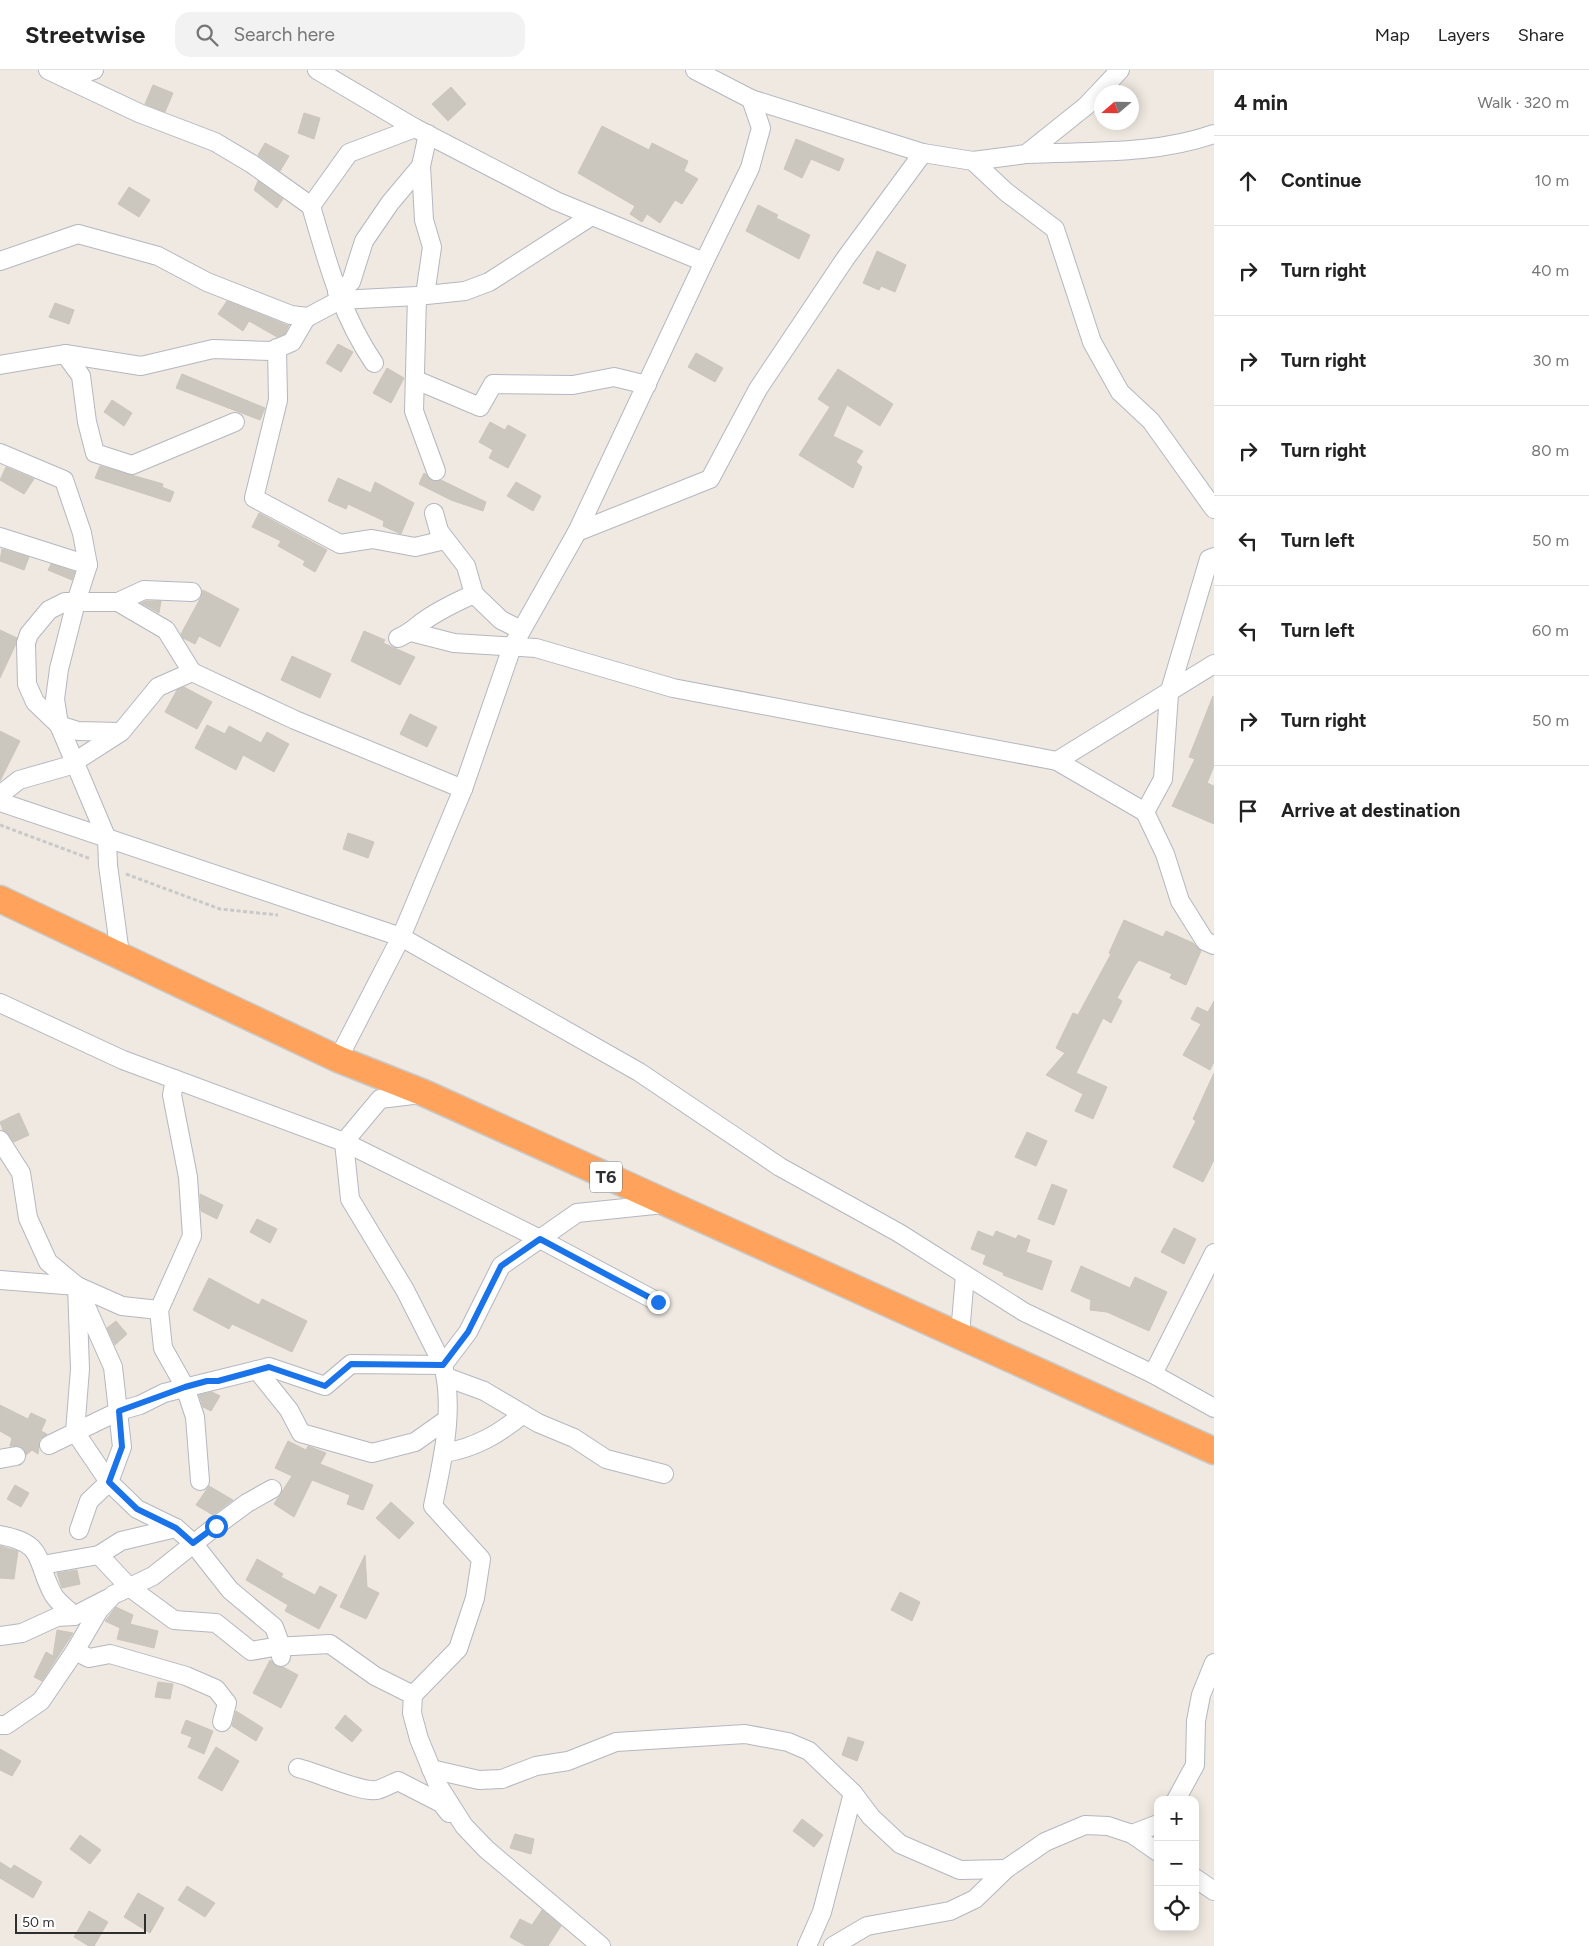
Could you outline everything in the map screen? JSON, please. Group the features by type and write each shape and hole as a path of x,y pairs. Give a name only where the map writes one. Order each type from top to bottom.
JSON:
{"highway":[{"name":"T6","path":"0,899 120,954 338,1059 424,1093 664,1204 960,1334 1214,1451"}],"street":[{"path":"48,70 69,74 139,114 215,142 252,164 311,206 339,296 361,344 374,363"},
{"path":"69,74 94,70"},
{"path":"317,70 422,131 556,201 590,217 704,262"},
{"path":"695,70 751,100 923,153 973,161 1026,154 1165,147 1192,142 1214,134"},
{"path":"1026,154 1086,106 1120,70"},
{"path":"380,1099 371,1081 338,1059 401,937 463,789 512,646 577,532 750,168 761,128 751,100"},
{"path":"311,206 349,153 422,131"},
{"path":"422,131 421,166 424,220 432,247 421,296 414,411 436,471"},
{"path":"577,532 710,479 758,389 845,259 923,153"},
{"path":"973,161 1006,192 1055,229 1092,342 1120,392 1151,421 1214,509"},
{"path":"0,365 65,354 140,366 213,349 271,351 292,342 306,318 339,296 351,282 364,241 390,203 421,166"},
{"path":"339,296 421,296 465,292 479,288 590,217"},
{"path":"0,261 78,234 158,256 207,282 291,315 306,318"},
{"path":"277,348 278,400 254,498 340,544 372,539 415,547 445,540"},
{"path":"65,354 82,376 87,422 95,453 132,465 235,422"},
{"path":"416,380 480,407 493,384 573,385 614,377 647,385"},
{"path":"0,452 64,480 82,533 88,565 76,602 59,669 56,698 59,725 76,760 107,839 108,865 120,954"},
{"path":"434,513 439,531 466,566 474,594 501,620 522,630"},
{"path":"0,537 88,565"},
{"path":"1145,812 1163,779 1169,694 1209,559 1214,557"},
{"path":"120,732 78,731 59,725 35,702 31,694 26,670 28,634 49,610 61,603 118,602 144,590 192,592"},
{"path":"474,594 436,613 405,635 454,643 536,648 672,688 1057,761 1145,812 1165,854 1180,901 1205,941 1214,945"},
{"path":"118,602 166,630 192,672 295,720 463,789"},
{"path":"1057,761 1169,694 1214,664"},
{"path":"0,795 19,780 68,766 120,732 158,687 192,672"},
{"path":"0,802 401,937 639,1072 780,1167 899,1234 1024,1312 1153,1374 1214,1408"},
{"path":"0,1003 123,1060 344,1142 540,1239 658,1302"},
{"path":"175,1080 172,1095 188,1177 192,1236 159,1310 163,1348 185,1387 195,1417 200,1481"},
{"path":"424,1093 380,1099 344,1142 350,1199 405,1290 444,1371 446,1420 444,1453 433,1506 481,1559 475,1598 458,1649 413,1695 412,1713 430,1769 464,1826"},
{"path":"2,1148 21,1173 28,1218 48,1262 76,1286 122,1306 159,1310"},
{"path":"444,1371 468,1332 501,1266 577,1213 664,1204"},
{"path":"1153,1374 1214,1253"},
{"path":"960,1334 966,1275"},
{"path":"0,1280 76,1286"},
{"path":"76,1286 113,1367 122,1447 109,1482 89,1500 79,1530"},
{"path":"76,1286 80,1369 76,1432 109,1482 137,1509 176,1528 193,1543 230,1590 274,1627 281,1652"},
{"path":"49,1445 119,1411 207,1381 218,1381 269,1367 325,1386 351,1364 444,1371 484,1391 523,1414 574,1438 606,1459 664,1474"},
{"path":"257,1370 289,1410 301,1434 372,1453 415,1442 446,1420"},
{"path":"444,1453 463,1450 483,1441 508,1426 523,1414"},
{"path":"0,1636 22,1633 57,1617 74,1616 153,1576 193,1543 247,1503 272,1488"},
{"path":"42,1565 99,1555 122,1541 176,1528"},
{"path":"0,1535 12,1537 32,1548 42,1565 53,1595 74,1616"},
{"path":"99,1555 129,1587 174,1620 216,1623 251,1651 281,1652 330,1644 375,1676 413,1695"},
{"path":"0,1725 6,1725 42,1701 100,1610 113,1595"},
{"path":"75,1652 89,1658 110,1654 186,1676 216,1689 227,1703 222,1722"},
{"path":"1178,1796 1195,1765 1196,1721 1201,1695 1214,1662"},
{"path":"430,1769 479,1780 502,1779 536,1766 568,1761 616,1742 745,1734 788,1742 809,1751 853,1793 871,1817 900,1844 960,1870 1006,1869"},
{"path":"298,1768 319,1772 352,1786 375,1790 398,1781 441,1803 454,1819 464,1826 486,1849 600,1946"},
{"path":"807,1946 822,1912 853,1793"},
{"path":"833,1946 867,1926 950,1911 975,1899 1006,1869 1045,1842 1086,1825 1108,1826 1132,1834 1154,1849"},
{"path":"1132,1834 1154,1826"},
{"path":"1199,1881 1214,1891"}],"path":[{"path":"0,825 108,865 149,884 220,909 285,915"}],"building":[{"path":"153,85 173,93 165,112 145,104"},
{"path":"451,87 466,104 448,121 432,104"},
{"path":"304,113 320,118 314,139 298,133"},
{"path":"602,126 649,150 652,143 688,161 684,171 698,179 682,204 675,200 660,223 647,214 642,222 630,214 635,206 578,173"},
{"path":"796,139 844,159 839,171 811,159 802,178 784,169"},
{"path":"265,143 289,156 280,171 258,155"},
{"path":"258,181 283,199 277,208 254,190"},
{"path":"129,187 150,200 139,217 118,204"},
{"path":"758,205 778,215 776,218 810,235 799,259 746,231"},
{"path":"877,251 906,265 895,292 881,286 879,290 863,283"},
{"path":"227,301 289,325 285,334 277,337 249,321 243,331 218,314"},
{"path":"55,303 74,310 69,324 49,317"},
{"path":"338,344 353,352 341,372 326,363"},
{"path":"696,353 723,368 715,382 688,367"},
{"path":"387,368 404,378 391,403 373,393"},
{"path":"838,369 893,404 880,426 847,405 833,436 863,451 856,462 862,467 853,488 799,455 830,407 818,399"},
{"path":"182,374 265,408 260,420 176,388"},
{"path":"112,400 132,413 124,426 104,412"},
{"path":"490,422 505,430 508,425 526,435 508,468 489,458 493,450 479,442"},
{"path":"100,466 163,484 162,487 174,492 170,502 95,478"},
{"path":"6,467 34,479 24,494 0,480"},
{"path":"424,473 434,481 441,480 486,502 483,511 451,500 419,484"},
{"path":"338,478 371,493 375,482 414,503 401,534 383,526 384,521 348,504 346,509 328,501"},
{"path":"516,482 541,496 533,511 507,496"},
{"path":"259,513 327,550 315,572 303,565 305,561 278,546 281,541 252,527"},
{"path":"2,549 29,557 24,570 0,561"},
{"path":"51,564 75,572 72,580 48,570"},
{"path":"203,590 239,609 220,647 199,636 195,644 183,638 181,634"},
{"path":"161,601 159,613 141,603"},
{"path":"0,630 17,638 0,678"},
{"path":"364,631 385,640 383,643 415,657 400,685 351,661"},
{"path":"292,656 331,674 320,698 281,680"},
{"path":"184,687 212,702 197,729 165,712 177,690"},
{"path":"1213,696 1214,766 1207,783 1214,786 1214,824 1172,806 1195,759 1189,757"},
{"path":"410,714 437,727 427,747 400,734"},
{"path":"207,725 225,734 229,726 261,743 267,732 289,744 274,772 243,755 236,770 195,748"},
{"path":"0,731 20,741 0,781"},
{"path":"348,833 374,842 368,858 343,849"},
{"path":"1124,920 1163,937 1166,931 1193,943 1201,951 1186,985 1170,978 1172,974 1139,960 1135,965 1117,998 1122,1001 1111,1023 1103,1018 1076,1073 1107,1087 1093,1119 1075,1111 1083,1094 1046,1075 1065,1053 1056,1048 1073,1013 1078,1015 1111,954 1109,953"},
{"path":"1214,1001 1214,1062 1210,1070 1183,1055 1201,1024 1191,1019 1197,1007 1208,1012"},
{"path":"1214,1073 1214,1160 1203,1182 1173,1167 1196,1121 1193,1119"},
{"path":"19,1113 29,1135 14,1142 3,1130 0,1122"},
{"path":"1027,1132 1047,1141 1036,1166 1015,1157"},
{"path":"1052,1184 1067,1190 1054,1225 1038,1219"},
{"path":"200,1194 223,1205 217,1219 201,1211"},
{"path":"257,1219 277,1229 270,1243 250,1232"},
{"path":"1174,1228 1196,1239 1184,1264 1161,1252"},
{"path":"978,1231 993,1237 996,1231 1016,1239 1018,1235 1030,1240 1026,1252 1052,1261 1042,1290 1003,1275 1004,1273 983,1264 986,1255 971,1249"},
{"path":"1081,1266 1130,1288 1135,1277 1167,1292 1149,1331 1107,1312 1090,1310 1091,1300 1071,1291"},
{"path":"209,1278 259,1305 262,1299 307,1321 292,1352 232,1324 229,1329 193,1310"},
{"path":"116,1321 127,1334 115,1345 107,1328"},
{"path":"212,1392 220,1396 211,1411 203,1407 199,1395"},
{"path":"0,1405 28,1419 31,1413 46,1420 41,1431 47,1434 40,1439 38,1454 32,1450 26,1455 20,1446 10,1446 12,1438 0,1431"},
{"path":"288,1441 306,1450 308,1446 326,1453 320,1464 373,1485 363,1510 347,1504 350,1495 312,1480 294,1517 274,1504 292,1476 275,1468"},
{"path":"15,1485 29,1493 21,1507 7,1499"},
{"path":"209,1486 233,1500 213,1515 196,1505"},
{"path":"391,1502 414,1523 399,1539 376,1518"},
{"path":"0,1546 18,1551 14,1579 0,1578"},
{"path":"365,1555 367,1587 379,1593 366,1619 340,1607"},
{"path":"257,1559 283,1574 281,1577 315,1595 320,1586 337,1595 319,1629 285,1611 288,1605 246,1580"},
{"path":"77,1570 80,1584 62,1588 57,1573"},
{"path":"900,1592 920,1602 912,1621 891,1610"},
{"path":"116,1607 133,1615 130,1624 158,1631 154,1648 117,1639 120,1628 105,1621"},
{"path":"57,1630 73,1633 42,1681 34,1677 46,1652 53,1656"},
{"path":"270,1660 276,1666 283,1667 298,1675 281,1708 253,1693"},
{"path":"158,1682 173,1684 170,1699 155,1697"},
{"path":"236,1711 263,1728 256,1741 232,1726"},
{"path":"345,1715 362,1730 352,1742 335,1728"},
{"path":"186,1720 213,1731 204,1754 188,1747 192,1737 181,1733"},
{"path":"848,1737 864,1742 857,1761 842,1755"},
{"path":"216,1747 239,1761 222,1791 198,1778"},
{"path":"0,1749 21,1761 12,1776 0,1770"},
{"path":"802,1819 823,1835 814,1847 793,1831"},
{"path":"515,1834 534,1839 531,1854 510,1848"},
{"path":"80,1835 101,1850 90,1864 70,1849"},
{"path":"0,1862 11,1869 14,1865 42,1882 33,1898 0,1878"},
{"path":"187,1886 215,1903 205,1917 178,1900"},
{"path":"138,1893 164,1908 150,1933 124,1917"},
{"path":"542,1910 561,1926 548,1946 526,1946 510,1937 520,1919 532,1925"},
{"path":"89,1911 108,1922 94,1946 89,1946 74,1937"}],"route":[{"path":"216,1526 193,1543 176,1528 137,1509 109,1482 122,1447 119,1411 164,1393 269,1367 325,1386 351,1364 443,1365 468,1332 501,1266 540,1239 658,1302"}]}
